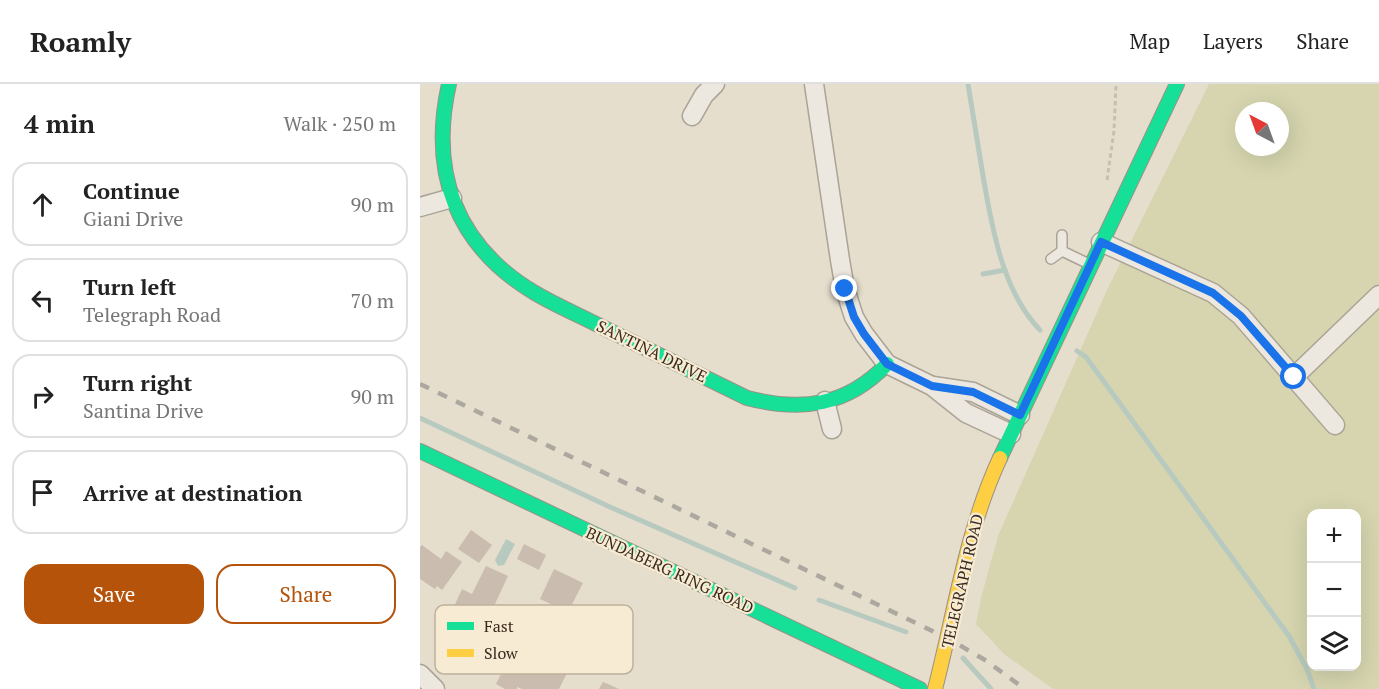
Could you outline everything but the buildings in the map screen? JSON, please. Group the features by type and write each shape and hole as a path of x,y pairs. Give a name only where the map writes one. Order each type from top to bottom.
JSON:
{"street":[{"name":"SANTINA DRIVE","path":"449,84 441,123 441,150 444,175 452,198 462,219 491,260 536,294 747,398 766,404 812,405 843,397 880,374 887,364"},
{"path":"692,116 704,95 715,84"},
{"path":"814,84 845,289 854,317 887,364 932,386 966,413 1011,434"},
{"name":"TELEGRAPH ROAD","path":"935,689 949,639 974,523 988,484 1177,84"},
{"path":"420,207 452,198"},
{"path":"1101,242 1213,293 1241,316 1335,425"},
{"path":"1294,377 1379,295"},
{"path":"932,386 973,392 1020,415"},
{"path":"825,401 832,429"},
{"name":"BUNDABERG RING ROAD","path":"420,451 920,689"},
{"path":"420,674 435,689"}],"lane":[{"path":"1062,235 1062,251"},
{"path":"1051,259 1062,251"},
{"path":"1062,251 1090,264"}],"path":[{"path":"1106,182 1114,131 1116,84"}],"green space":[{"path":"1209,84 1379,84 1379,689 1053,689 1004,654 976,624 998,536 1107,290"}],"shaded area":[{"path":"506,539 515,544 504,565 498,566 495,560"}],"waterway":[{"path":"968,84 986,196 1001,258 1016,297 1040,330"},
{"path":"983,274 1005,270"},
{"path":"1077,351 1086,357 1289,636 1307,669 1314,689"},
{"path":"420,418 610,507 795,588"},
{"path":"819,600 906,632"},
{"path":"963,658 991,689"}],"railway":[{"path":"420,384 949,639 985,660 1025,689"}],"traffic: fast":[{"path":"449,84 444,117 443,148 447,177 455,204 468,230 485,253 508,274 535,293 747,398 786,404 823,402 856,389 887,364"},
{"path":"1000,458 1177,84"},
{"path":"420,451 920,689"}],"traffic: slow":[{"path":"935,689 978,514 1000,458"}],"route":[{"path":"845,289 854,317 887,364 932,386 973,392 1020,415 1101,242 1213,293 1241,316 1294,377"}]}
